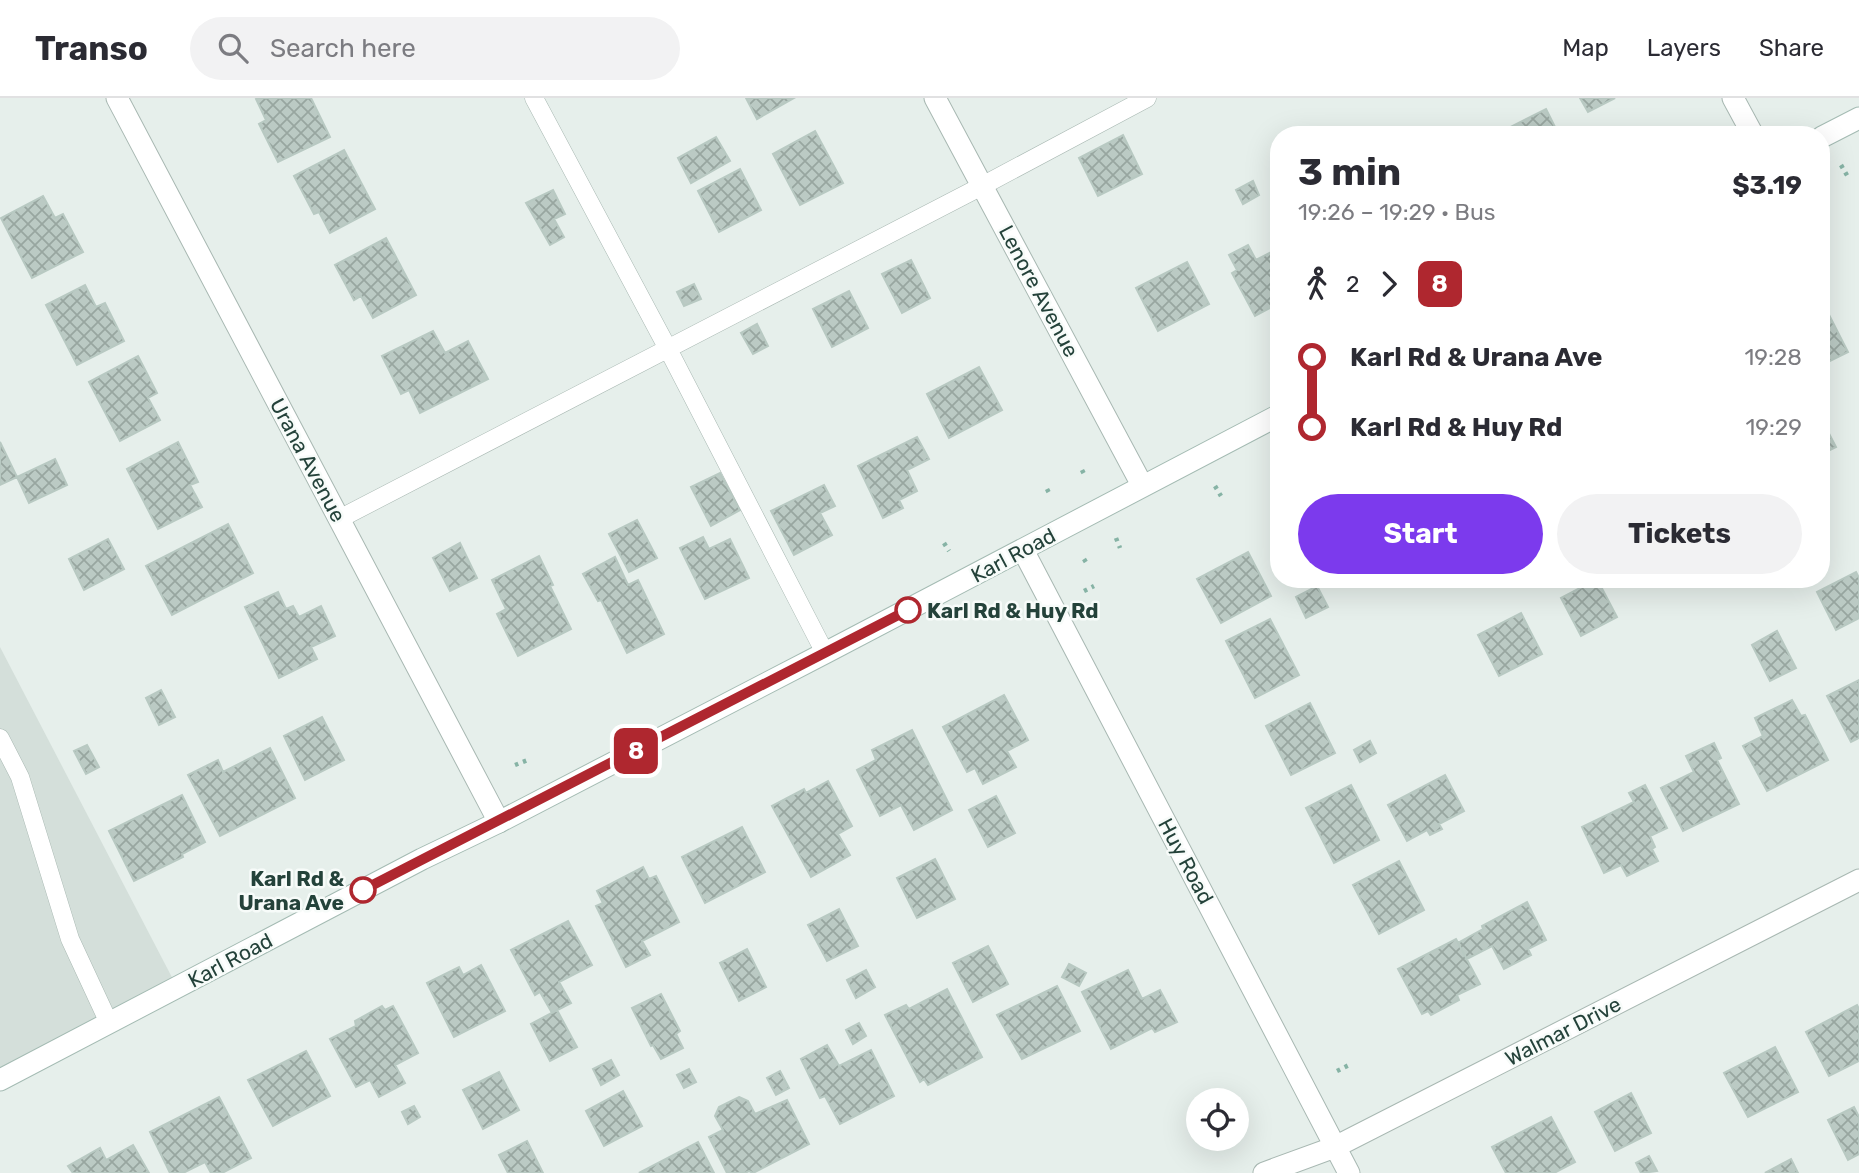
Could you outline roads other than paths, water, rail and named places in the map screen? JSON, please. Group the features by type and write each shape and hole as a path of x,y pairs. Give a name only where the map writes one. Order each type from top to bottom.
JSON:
{"street":[{"name":"Urana Avenue","path":"117,98 499,822"},
{"name":"Lenore Avenue","path":"935,98 1142,485"},
{"path":"1733,98 1748,126"},
{"path":"1830,134 1859,118"},
{"name":"Karl Road","path":"0,1080 1270,420"},
{"name":"Huy Road","path":"1023,550 1349,1173"},
{"name":"Walmar Drive","path":"1264,1173 1335,1147 1859,880"}],"lane":[{"path":"534,98 668,349 825,653"},
{"path":"339,519 1147,98"},
{"path":"0,738 20,777 70,939 109,1023"}],"place":[{"name":"Karl Rd & Huy Rd","path":"908,610"},
{"name":"Karl Rd & Urana Ave","path":"363,890"}]}
